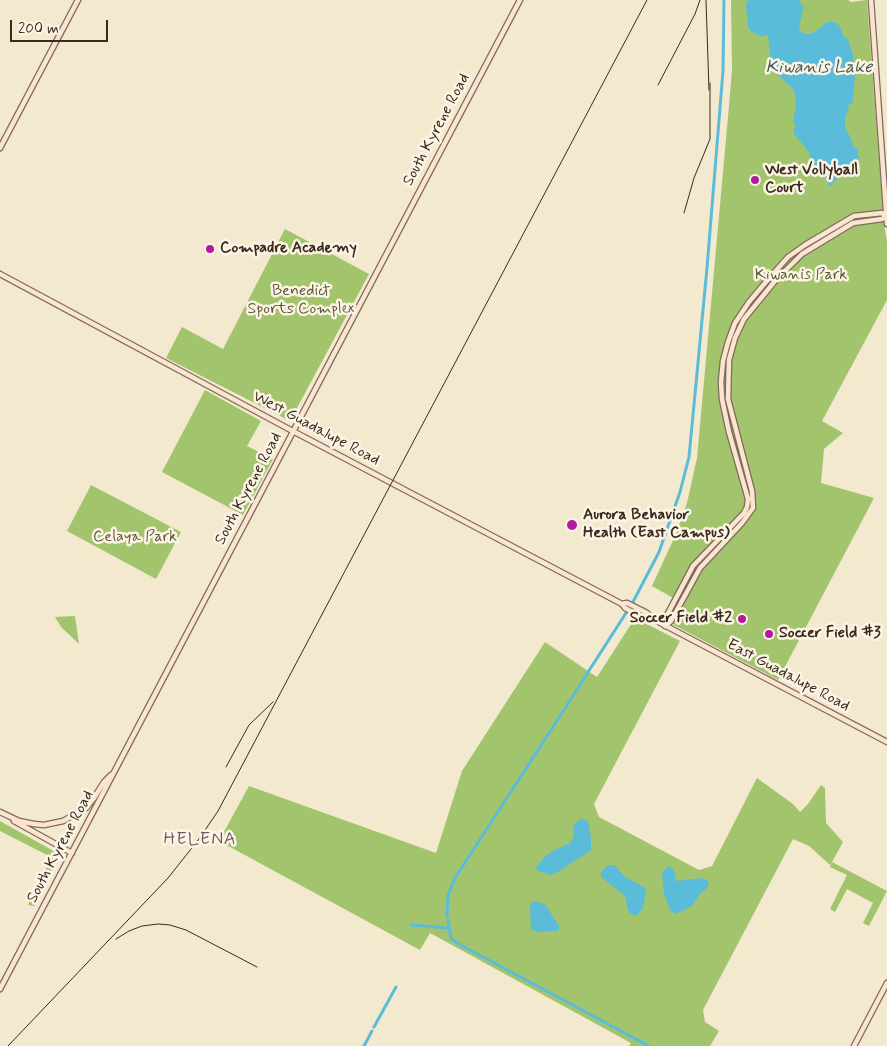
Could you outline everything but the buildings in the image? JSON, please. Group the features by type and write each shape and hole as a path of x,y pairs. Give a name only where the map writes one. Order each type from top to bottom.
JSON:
{"main road":[{"path":"0,148 78,0"},
{"name":"South Kyrene Road","path":"0,989 520,0"},
{"path":"871,0 887,224"},
{"path":"665,626 666,617 690,572 702,556 744,513 748,503 723,409 721,382 723,361 735,323 749,302 782,264 798,249 854,216 882,213 886,216"},
{"path":"872,214 872,220"},
{"path":"665,626 671,621 702,565 749,516 754,504 730,410 728,389 729,365 736,338 751,309 788,266 802,254 853,223 882,219 886,216"},
{"path":"798,249 802,254"},
{"name":"West Guadalupe Road","path":"0,274 625,605"},
{"path":"731,439 737,437"},
{"path":"731,526 736,530"},
{"path":"690,572 695,575"},
{"path":"673,603 679,606"},
{"name":"East Guadalupe Road","path":"625,605 644,618 651,618 887,742"},
{"path":"0,813 34,824 63,821 86,808 104,782 114,773"},
{"path":"0,813 72,853"},
{"path":"854,1046 887,983"}],"green space":[{"name":"Kiwanis Park","path":"731,0 848,0 851,2 867,0 884,224 887,242 887,300 822,421 843,433 824,449 821,483 874,498 778,680 674,625 672,622 682,603 652,586 676,534 687,503 697,458 732,70"},
{"name":"Benedict Sports Complex","path":"285,229 369,274 290,421 166,358 182,327 223,349"},
{"path":"205,390 261,421 247,446 273,459 243,515 162,472"},
{"name":"Celaya Park","path":"91,485 181,532 156,579 67,531"},
{"path":"75,616 79,644 61,627 55,617"},
{"path":"635,618 680,641 594,804 599,817 699,870 712,866 757,778 793,804 800,812 821,785 825,788 826,823 843,842 830,865 809,846 793,839 703,1010 705,1022 719,1031 710,1046 629,1046 631,1043 430,933 420,950 219,841 249,786 436,853 462,771 545,642 597,677"},
{"path":"0,821 59,854 35,906 28,905 48,865 47,855 0,831"},
{"path":"832,862 887,891 869,926 863,923 873,903 847,889 835,912 830,909 847,875 830,867"}],"water":[{"name":"Kiwanis Lake","path":"749,0 800,0 801,5 804,5 799,27 804,34 812,34 827,22 834,22 839,25 844,37 847,37 853,54 855,76 853,100 852,104 849,104 845,117 845,127 852,144 857,148 859,159 854,170 836,179 830,186 825,176 815,174 815,166 812,166 809,152 794,134 795,124 793,123 796,104 793,89 775,72 771,62 768,36 764,34 763,37 748,28 746,3"},
{"path":"580,819 586,819 588,822 591,850 551,875 538,871 536,869 538,865 547,854 570,843 574,836 573,826"},
{"path":"608,865 614,865 625,877 644,887 646,891 643,908 637,915 634,916 628,911 625,896 601,877 601,872"},
{"path":"668,866 674,869 676,881 702,878 709,883 692,906 676,914 670,910 664,894 662,875"},
{"path":"534,901 545,904 559,929 556,931 539,932 531,930 530,905"}],"waterway":[{"path":"633,602 659,552 680,492 689,457 723,71 724,0"},
{"path":"574,694 626,613"},
{"path":"447,916 448,895 455,878 573,696"},
{"path":"448,920 451,938 457,943 649,1046"},
{"path":"411,925 449,928"},
{"path":"374,1027 396,987"},
{"path":"364,1046 372,1031"}],"railway":[{"path":"8,1046 168,878 199,839 218,811 647,0"},
{"path":"658,85 695,14 700,0"},
{"path":"706,0 709,90"},
{"path":"684,213 694,178 710,139 710,83"},
{"path":"226,767 249,725 273,702"},
{"path":"116,939 142,926 170,925 186,930 257,967"}],"place":[{"name":"West Vollyball Court","path":"755,180"},
{"name":"Compadre Academy","path":"210,249"},
{"name":"Aurora Behavior Health (East Campus)","path":"572,525"},
{"name":"Soccer Field #2","path":"742,619"},
{"name":"Soccer Field #3","path":"769,634"}],"district":[{"name":"HELENA","path":"200,840"}]}
